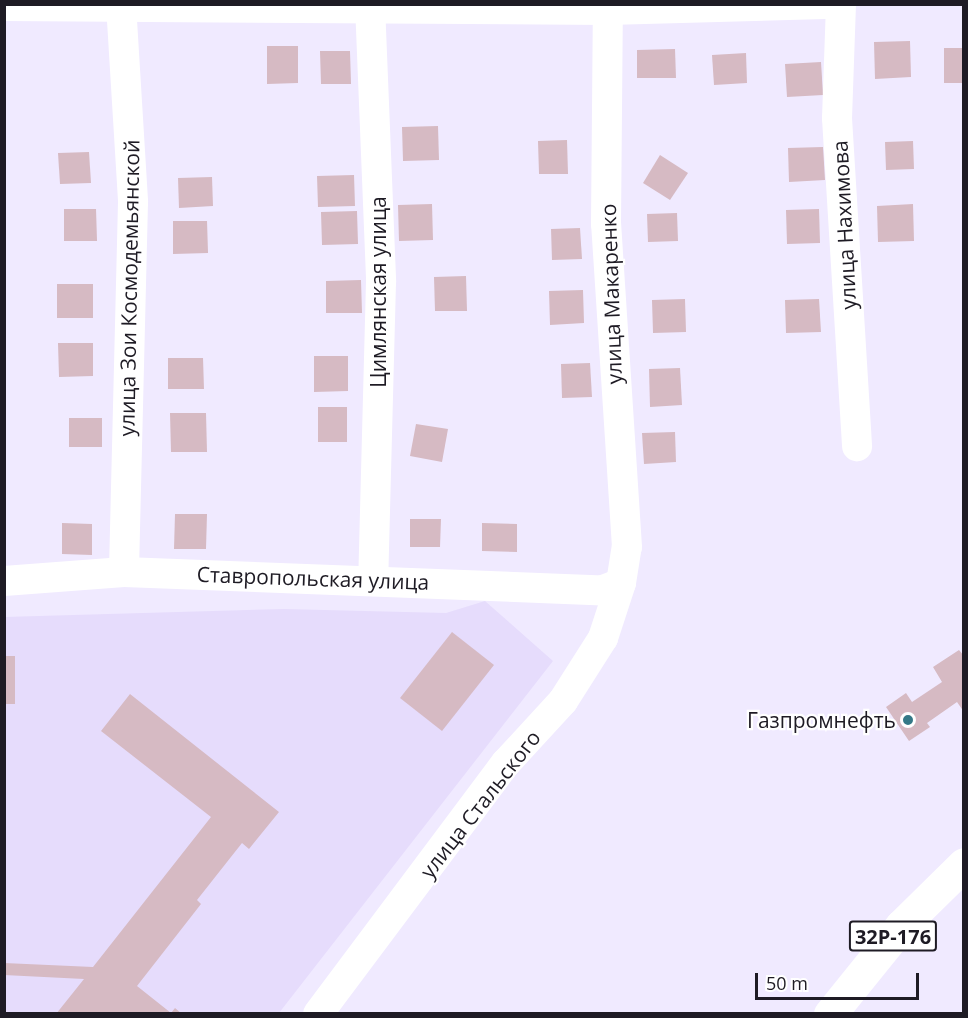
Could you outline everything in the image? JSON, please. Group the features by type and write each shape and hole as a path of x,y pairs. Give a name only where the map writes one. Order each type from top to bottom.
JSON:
{"main road":[{"name":"32Р-176","path":"830,1014 901,926 963,864"}],"street":[{"path":"4,6 608,7 825,4"},
{"name":"улица Нахимова","path":"841,4 837,118 857,446"},
{"name":"улица Зои Космодемьянской","path":"121,5 133,202 124,572"},
{"name":"Цимлянская улица","path":"370,5 381,282 373,579"},
{"name":"улица Макаренко","path":"608,7 606,224 627,547 621,583"},
{"name":"Ставропольская улица","path":"4,581 124,572 373,579 603,590 621,583"},
{"name":"улица Стальского","path":"318,1014 506,763 563,701 603,638 621,583"}],"shaded area":[{"path":"485,601 553,661 279,1013 5,1013 4,617 284,609 446,613"}],"building":[{"path":"910,41 911,77 875,79 874,42"},
{"path":"267,46 298,46 298,83 267,84"},
{"path":"944,48 964,48 964,83 944,83"},
{"path":"675,49 676,78 637,78 637,50"},
{"path":"320,51 350,51 351,84 321,84"},
{"path":"746,53 747,83 714,85 712,55"},
{"path":"821,62 823,95 787,97 785,64"},
{"path":"438,126 439,160 403,161 402,127"},
{"path":"567,140 568,174 539,174 538,141"},
{"path":"913,141 914,169 886,170 885,142"},
{"path":"823,147 825,180 789,182 788,148"},
{"path":"89,152 91,183 60,184 58,153"},
{"path":"660,155 688,173 670,200 643,183"},
{"path":"354,175 355,206 318,207 317,176"},
{"path":"212,177 213,206 179,208 178,178"},
{"path":"432,204 433,240 399,241 398,205"},
{"path":"913,204 914,241 878,242 877,206"},
{"path":"64,209 96,209 97,241 64,241"},
{"path":"819,209 820,243 787,244 786,210"},
{"path":"357,211 358,244 322,245 321,212"},
{"path":"677,213 678,241 648,242 647,214"},
{"path":"173,221 207,221 208,253 173,254"},
{"path":"580,228 582,259 552,260 551,229"},
{"path":"466,276 467,311 435,311 434,277"},
{"path":"361,280 362,313 326,313 326,281"},
{"path":"57,284 93,284 93,318 57,318"},
{"path":"583,290 584,323 550,325 549,291"},
{"path":"685,299 686,332 653,333 652,300"},
{"path":"819,299 821,332 786,333 785,300"},
{"path":"58,343 93,343 93,376 59,377"},
{"path":"314,356 348,356 348,391 314,392"},
{"path":"168,358 203,358 204,389 168,389"},
{"path":"590,363 592,397 562,398 561,364"},
{"path":"680,368 682,405 650,407 649,369"},
{"path":"318,407 347,407 347,442 318,442"},
{"path":"170,413 206,413 207,452 171,452"},
{"path":"69,418 102,418 102,447 69,447"},
{"path":"416,424 448,429 442,462 410,456"},
{"path":"675,432 676,462 644,464 642,433"},
{"path":"175,514 207,514 206,549 174,549"},
{"path":"410,519 441,519 440,547 410,547"},
{"path":"62,523 92,524 92,555 62,554"},
{"path":"482,523 517,524 517,552 482,551"},
{"path":"452,632 494,665 442,731 400,698"},
{"path":"959,650 964,656 964,712 957,702 927,723 930,727 909,741 886,707 906,693 912,702 942,682 933,667"},
{"path":"4,656 15,656 15,704 4,704"},
{"path":"130,694 279,812 249,849 242,843 197,900 201,904 137,986 171,1013 175,1008 182,1014 56,1014 84,979 4,975 4,963 93,967 211,817 101,731"}],"place":[{"name":"Газпромнефть","path":"908,720"}]}
